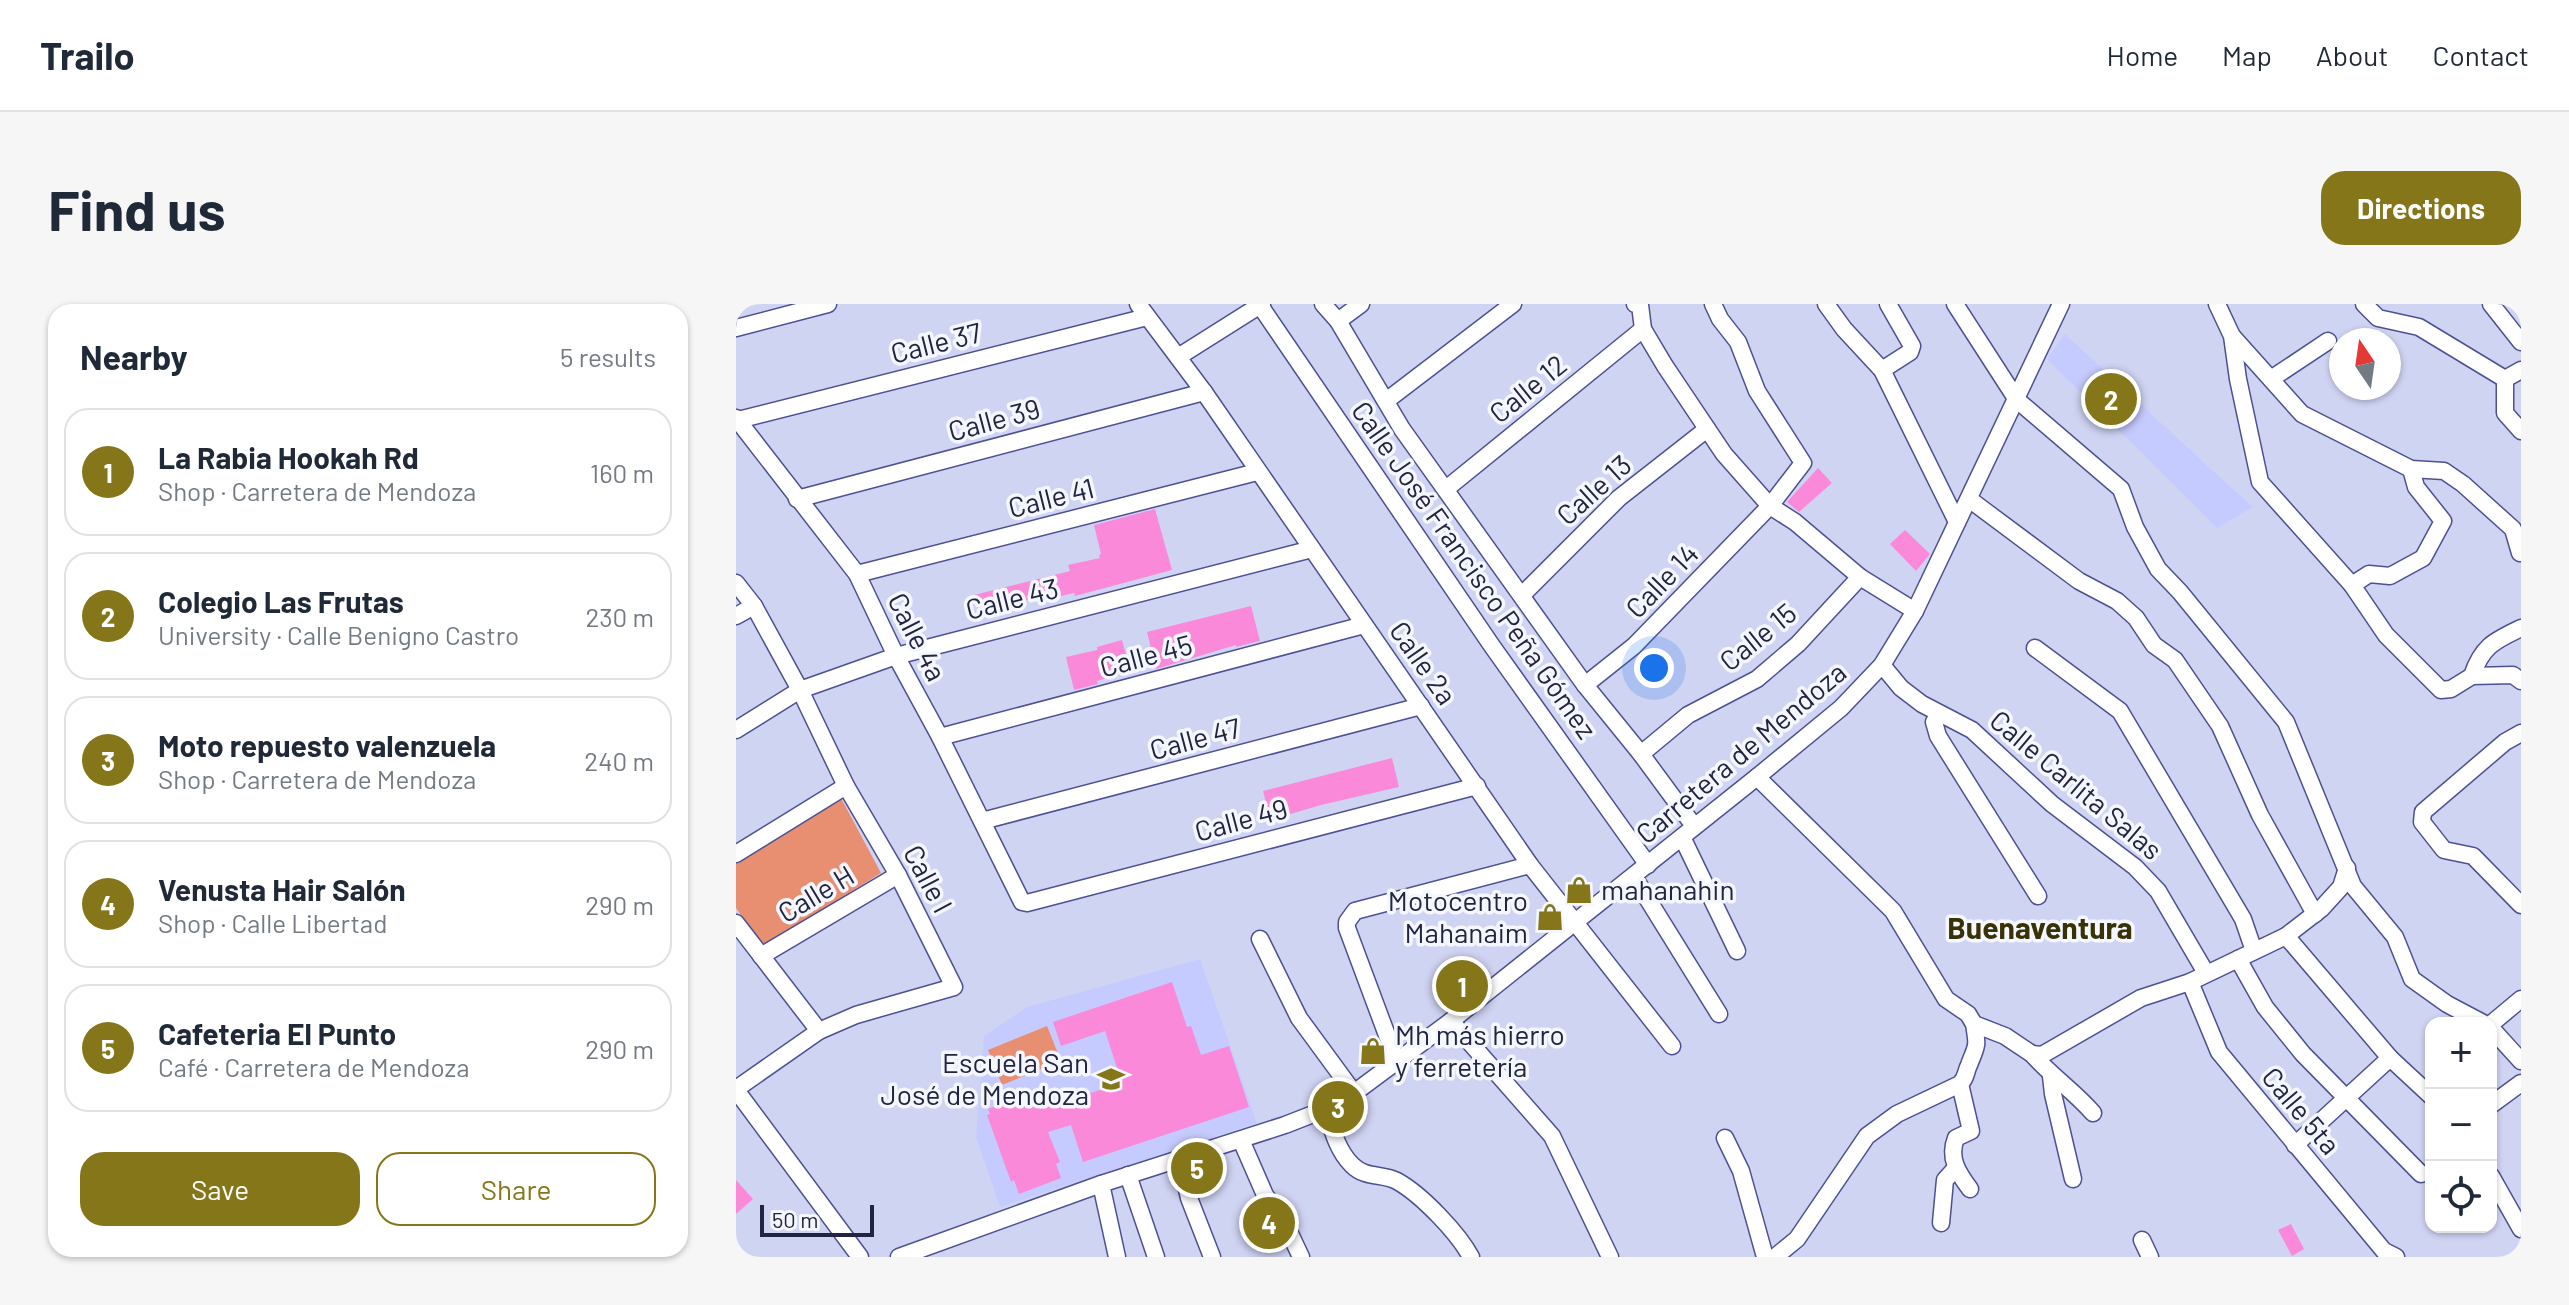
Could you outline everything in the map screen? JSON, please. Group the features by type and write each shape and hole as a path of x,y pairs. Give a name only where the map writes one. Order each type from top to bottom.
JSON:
{"street":[{"path":"736,328 828,304"},
{"path":"1323,304 1338,321 1386,401 1446,489 1585,685 1641,754 1688,832 1737,951"},
{"path":"1338,321 1361,304"},
{"path":"1386,401 1513,304"},
{"path":"1639,304 1643,329 1707,429 1724,454 1770,506 1795,522 1860,577 1915,611"},
{"name":"Calle 14","path":"1585,685 1634,646 1770,506 1803,463 1757,391 1738,342 1713,304"},
{"path":"1826,304 1882,370 1957,522"},
{"path":"1882,370 1910,352 1912,346 1888,304"},
{"path":"1955,304 2017,400 2121,489 2135,527 2158,569 2286,722 2353,886 2395,937 2412,979 2472,1017"},
{"name":"Carretera de Mendoza","path":"899,1257 1101,1184 1241,1140 1326,1109 1354,1093 1451,1021 1757,777 1841,708 1882,665 1915,611 2061,304"},
{"path":"2217,304 2232,336 2302,414 2411,469 2444,471 2513,529 2520,553"},
{"path":"2364,304 2378,318 2419,327 2505,379"},
{"path":"2491,304 2521,342"},
{"path":"1178,357 1260,305"},
{"name":"Calle José Francisco Peña Gómez","path":"1260,305 1492,646 1648,865"},
{"name":"Calle 2a","path":"1143,310 1204,392 1530,865 1672,1046"},
{"name":"Calle 37","path":"737,419 1143,310"},
{"name":"Calle 12","path":"1446,489 1643,329"},
{"path":"2232,336 2260,482 2352,585 2386,635 2441,690 2451,689 2472,676 2513,675 2521,681"},
{"path":"2271,379 2328,341"},
{"path":"2505,379 2521,370"},
{"path":"2505,379 2505,413 2521,431"},
{"name":"Calle 39","path":"797,499 1204,392"},
{"name":"Calle 4a","path":"737,419 857,574 1020,899"},
{"name":"Calle 13","path":"1522,595 1619,498 1707,429"},
{"path":"2352,585 2369,574 2390,576 2423,558 2439,533 2443,521 2416,487 2411,469"},
{"name":"Calle 41","path":"857,574 1257,472"},
{"path":"1969,499 2079,581 2117,601 2136,618 2154,645 2175,660 2220,726 2260,815 2315,914"},
{"name":"Calle 43","path":"736,730 800,690 896,656 1312,549"},
{"name":"Calle 15","path":"1641,754 1688,715 1757,679 1798,644 1860,577"},
{"name":"Calle I","path":"736,583 754,606 800,690 846,786 898,875 954,987 856,1015 819,1031 736,1089"},
{"path":"736,616 754,606"},
{"name":"Calle 45","path":"940,737 1364,625"},
{"path":"2472,676 2478,656 2494,641 2521,628"},
{"path":"2035,648 2120,711 2243,919 2254,951"},
{"name":"Calle Carlita Salas","path":"1882,665 1901,688 1939,714 1972,730 2052,804 2135,867 2158,891 2206,973"},
{"name":"Calle 47","path":"982,821 1421,706"},
{"path":"1939,714 1934,722 1938,736 2038,896"},
{"path":"2521,733 2505,742 2421,817 2444,850 2473,856 2521,905"},
{"path":"1757,777 1893,911 1946,999 1968,1014 1974,1024 1978,1049 1967,1067 1966,1078 1960,1084 1897,1114 1867,1136 1797,1239 1775,1257"},
{"path":"736,854 846,786"},
{"name":"Calle 49","path":"1020,899 1027,903 1477,786"},
{"path":"1397,1062 1347,928 1349,916 1355,911 1530,865"},
{"path":"2041,1052 2141,998 2190,982 2286,936 2315,914 2341,887 2347,868"},
{"name":"Calle H","path":"761,956 898,875"},
{"path":"1634,877 1719,1014"},
{"path":"736,923 819,1031"},
{"path":"2286,936 2390,1058 2425,1090"},
{"path":"1260,939 1299,1018 1354,1093"},
{"path":"2238,959 2265,1007 2303,1054 2421,1174"},
{"name":"Calle 5ta","path":"2190,982 2219,1052 2383,1255"},
{"path":"2497,1021 2521,999"},
{"path":"1451,1021 1552,1136 1610,1257"},
{"path":"1974,1024 2041,1052 2051,1076 2073,1179"},
{"path":"2497,1033 2521,1061"},
{"path":"2295,1145 2390,1058"},
{"path":"2051,1076 2078,1096 2093,1113"},
{"path":"2497,1101 2521,1083"},
{"path":"1960,1084 1971,1131 1956,1138 1952,1147 1955,1169 1970,1189"},
{"path":"736,1089 860,1257"},
{"path":"1326,1109 1340,1151 1353,1167 1367,1176 1395,1180 1431,1208 1471,1257"},
{"path":"1725,1138 1741,1171 1765,1257"},
{"path":"1241,1140 1265,1195 1284,1221 1301,1257"},
{"path":"1180,1159 1189,1198 1212,1257"},
{"path":"1941,1223 1945,1180 1955,1169"},
{"path":"1128,1175 1156,1257"},
{"path":"1101,1184 1117,1257"},
{"path":"2497,1187 2521,1229"},
{"path":"2142,1240 2150,1257"}],"shaded area":[{"path":"2065,334 2253,507 2217,528 2047,359"},
{"path":"841,798 881,873 763,946 736,908 736,863"},
{"name":"Escuela San José de Mendoza","path":"1200,959 1257,1123 1000,1207 976,1137 984,1036 1027,1007"},
{"path":"1047,1026 1061,1061 1002,1085 988,1050"}],"building":[{"path":"1818,468 1832,483 1799,512 1787,502"},
{"path":"1155,509 1172,570 1075,596 1074,593 1044,600 1043,596 978,612 974,595 1070,571 1068,565 1100,558 1094,525"},
{"path":"1905,530 1930,554 1916,571 1890,544"},
{"path":"1251,606 1260,641 1156,669 1147,632"},
{"path":"1122,640 1131,672 1074,690 1066,657"},
{"path":"1392,758 1399,787 1270,820 1263,791"},
{"path":"1172,982 1187,1027 1191,1026 1201,1055 1229,1046 1249,1107 1083,1162 1071,1125 1048,1132 1060,1162 1056,1164 1061,1178 1019,1194 1014,1180 1011,1182 987,1115 990,1114 988,1109 1031,1093 1040,1109 1122,1083 1105,1031 1061,1046 1053,1022"},
{"path":"736,1180 753,1199 736,1214"},
{"path":"2291,1224 2304,1249 2292,1256 2278,1230"}],"place":[{"name":"Colegio Las Frutas","path":"2111,399"},
{"name":"mahanahin","path":"1579,890"},
{"name":"Motocentro Mahanaim","path":"1550,917"},
{"name":"La Rabia Hookah Rd","path":"1462,986"},
{"name":"Mh más hierro y ferretería","path":"1373,1051"},
{"name":"Escuela San José de Mendoza","path":"1111,1079"},
{"name":"Moto repuesto valenzuela","path":"1338,1107"},
{"name":"Cafeteria El Punto","path":"1197,1168"},
{"name":"Venusta Hair Salón","path":"1269,1223"}],"district":[{"name":"Buenaventura","path":"2040,929"}]}
